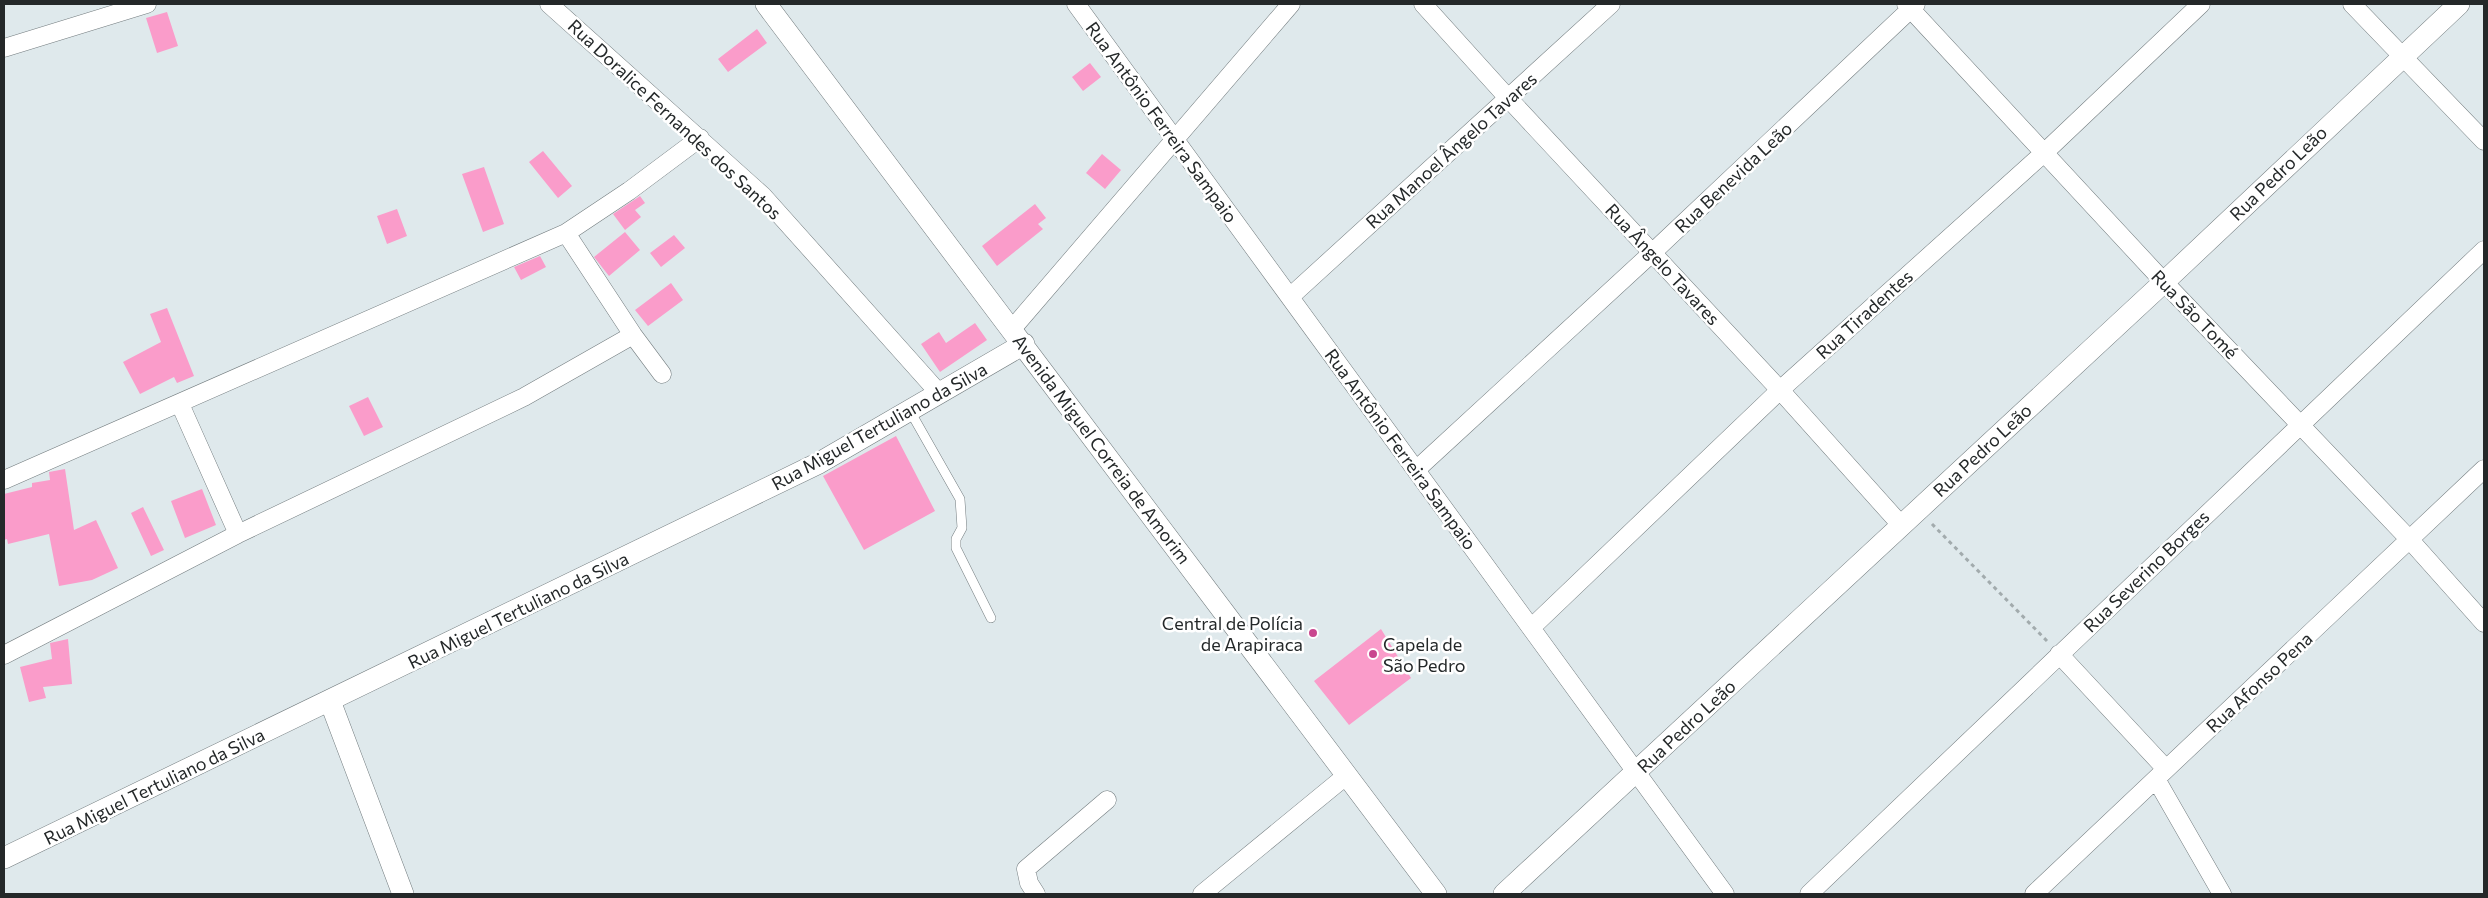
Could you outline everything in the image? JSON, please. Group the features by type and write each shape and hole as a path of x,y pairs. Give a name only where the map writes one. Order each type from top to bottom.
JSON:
{"street":[{"path":"4,48 148,4"},
{"name":"Rua Doralice Fernandes dos Santos","path":"549,4 700,138 762,196 939,393"},
{"name":"Avenida Miguel Correia de Amorim","path":"766,4 1018,336 1436,894"},
{"name":"Rua Antônio Ferreira Sampaio","path":"1076,4 1291,296 1725,894"},
{"path":"1018,336 1175,139 1291,4"},
{"name":"Rua Ângelo Tavares","path":"1423,4 1780,390 1901,525"},
{"name":"Rua Manoel Ângelo Tavares","path":"1291,296 1610,4"},
{"name":"Rua Tiradentes","path":"1531,628 1780,390 2045,152 2201,4"},
{"path":"2352,4 2484,141"},
{"name":"Rua Pedro Leão","path":"1504,894 2164,282 2458,4"},
{"name":"Rua São Tomé","path":"1911,5 2164,282 2410,540 2484,623"},
{"name":"Rua Benevida Leão","path":"1416,470 1653,252 1911,5"},
{"path":"4,480 566,233 629,191 700,138"},
{"path":"566,233 633,335 662,374"},
{"name":"Rua Severino Borges","path":"1809,894 2484,250"},
{"path":"4,655 238,534 524,397 633,335"},
{"name":"Rua Miguel Tertuliano da Silva","path":"4,858 820,463 939,393 1018,336"},
{"path":"180,404 238,534"},
{"name":"Rua Afonso Pena","path":"2034,894 2484,469"},
{"path":"2060,654 2161,774 2222,894"},
{"path":"330,701 403,894"},
{"path":"1202,894 1347,775"},
{"path":"1036,894 1029,883 1026,869 1107,800"}],"lane":[{"path":"910,410 960,499 962,528 956,539 956,548 991,618"}],"path":[{"path":"1918,509 2060,654"}],"building":[{"path":"167,12 178,46 157,53 146,18"},
{"path":"757,29 767,43 728,72 718,59"},
{"path":"1090,63 1101,77 1083,91 1072,77"},
{"path":"543,151 572,186 558,198 529,162"},
{"path":"1102,154 1121,170 1105,189 1086,173"},
{"path":"484,167 504,224 483,232 462,174"},
{"path":"640,196 645,203 635,210 641,217 625,230 613,214"},
{"path":"1035,204 1046,218 1038,224 1043,229 997,266 982,246"},
{"path":"397,209 407,236 387,244 377,216"},
{"path":"625,232 640,250 609,276 594,257"},
{"path":"674,235 685,248 661,267 650,253"},
{"path":"540,256 546,267 521,280 514,267"},
{"path":"671,283 683,300 648,326 635,310"},
{"path":"167,308 194,376 177,383 174,377 140,394 123,362 161,342 150,314"},
{"path":"975,323 987,340 940,372 921,344 939,332 946,343"},
{"path":"368,397 383,427 364,436 349,406"},
{"path":"896,436 935,511 864,550 823,476"},
{"path":"65,469 74,530 96,520 118,568 92,580 59,586 49,534 8,544 7,539 4,540 4,494 32,487 32,483 50,480 49,472"},
{"path":"202,489 216,525 185,538 171,501"},
{"path":"143,507 164,550 151,556 131,513"},
{"name":"Capela de São Pedro","path":"1381,629 1411,678 1349,725 1314,681"},
{"path":"68,639 72,684 43,687 46,698 29,702 20,667 52,659 50,643"}],"place":[{"name":"Central de Polícia de Arapiraca","path":"1313,633"},
{"name":"Capela de São Pedro","path":"1373,654"}]}
